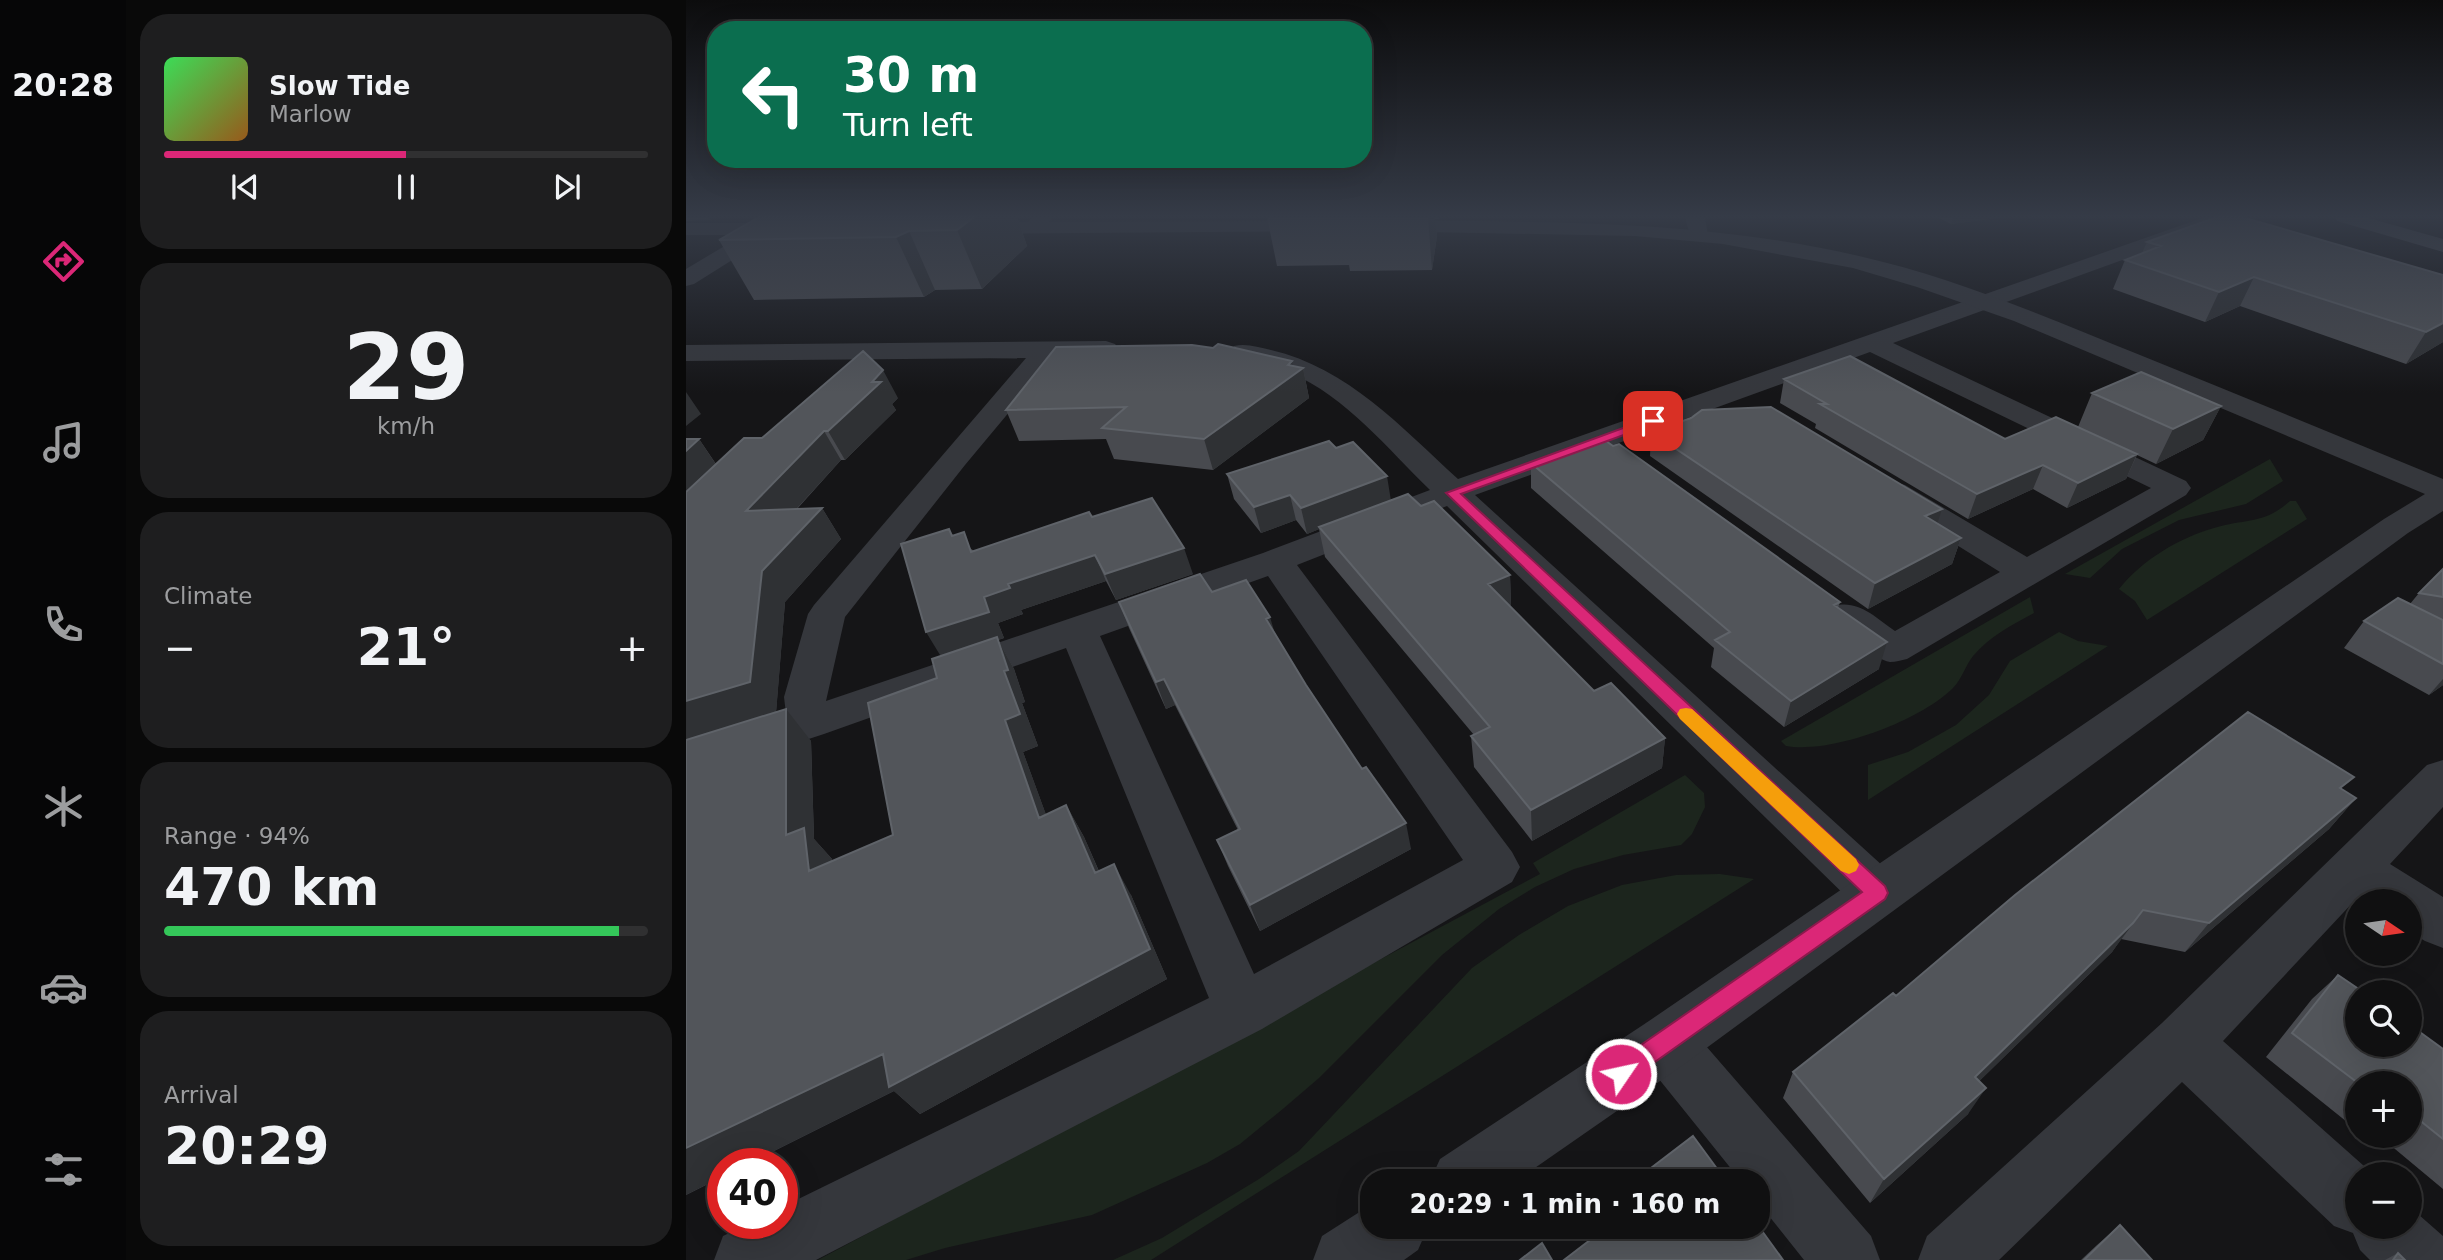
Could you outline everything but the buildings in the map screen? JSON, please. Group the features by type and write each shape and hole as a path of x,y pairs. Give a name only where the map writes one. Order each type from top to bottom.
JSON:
{"street":[{"path":"1901,276 1985,302 2443,490"},
{"path":"686,762 809,723 1276,561 1452,493 2058,276"},
{"path":"1814,592 1893,649 2175,488 1872,343"},
{"path":"690,356 1125,349"},
{"path":"809,723 805,697 827,614 954,458 1047,350"},
{"path":"1223,350 1265,355 1299,364 1327,379 1379,422 1877,893"},
{"path":"832,383 871,351"},
{"path":"1731,393 1766,415"},
{"path":"1601,439 1634,463"},
{"path":"1872,479 2026,572"},
{"path":"1480,1169 1666,1043 2396,526 2443,497"},
{"path":"747,1260 1242,1010 1495,867 1276,561"},
{"path":"1077,628 1242,1010"},
{"path":"1951,1260 2182,1043 2443,778"},
{"path":"2354,867 2388,889"},
{"path":"2422,911 2443,925"},
{"path":"1666,1043 1847,1260"},
{"path":"2182,1043 2345,1192"},
{"path":"1346,1260 1377,1239"},
{"path":"2395,1239 2419,1260"}],"shaded area":[{"path":"2270,459 2283,481 2246,504 2179,520 2122,549 2090,578 2065,574"},
{"path":"2290,501 2296,501 2307,519 2147,620 2135,601 2119,589 2150,560 2175,544 2214,528 2263,517"},
{"path":"2030,597 2034,613 1987,643 1973,656 1953,688 1919,712 1874,732 1827,745 1786,746 1781,741"},
{"path":"2059,632 2078,641 2108,646 1868,800 1868,765 1908,752 1956,725 1989,695 2010,661"},
{"path":"1685,775 1704,793 1705,807 1692,834 1681,845 1623,855 1574,869 1535,887 1499,909 1442,955 1319,1078 1240,1144 1207,1163 1092,1215 945,1248 906,1260 818,1260 1540,874 1533,863"},
{"path":"1720,874 1754,879 1151,1260 1113,1260 1162,1238 1259,1179 1299,1151 1472,968 1519,935 1568,906 1622,885 1676,875"}],"slow traffic":[{"path":"1686,714 1849,865"}],"route":[{"path":"1621,1074 1877,893 1452,493 1653,421"}]}
